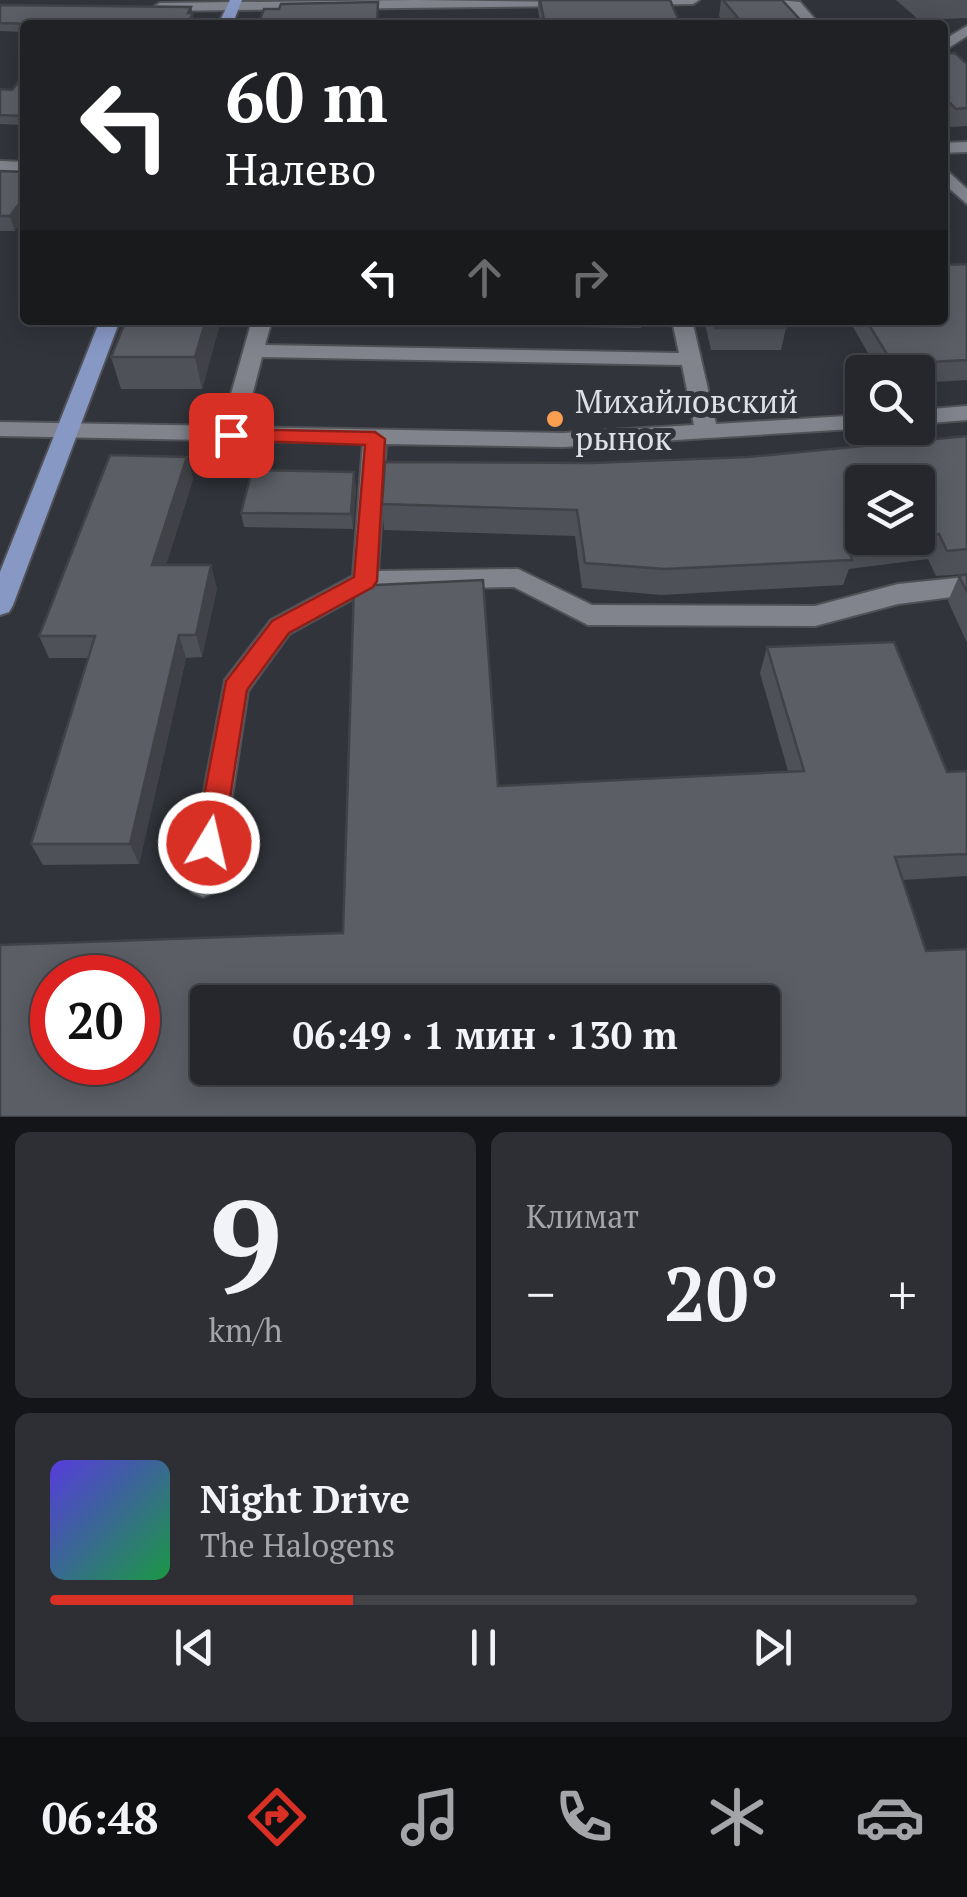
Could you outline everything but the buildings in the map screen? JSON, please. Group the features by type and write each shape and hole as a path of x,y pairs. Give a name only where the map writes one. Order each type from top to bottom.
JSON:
{"main road":[{"path":"0,605 108,325"}],"street":[{"path":"630,1 693,0"},
{"path":"783,0 795,5 809,20"},
{"path":"136,6 590,2"},
{"path":"948,178 967,199"},
{"path":"231,435 260,325"},
{"path":"683,325 707,432"},
{"path":"252,352 690,359"},
{"path":"935,416 967,413"},
{"path":"0,430 563,440 845,423"},
{"path":"365,581 375,439"},
{"path":"203,882 235,688 280,627 365,581 518,578 588,615 815,616 898,594 967,586"}],"place":[{"name":"Михайловский рынок","path":"555,419"}],"route":[{"path":"209,843 235,688 280,627 365,581 375,439 231,435"}]}
